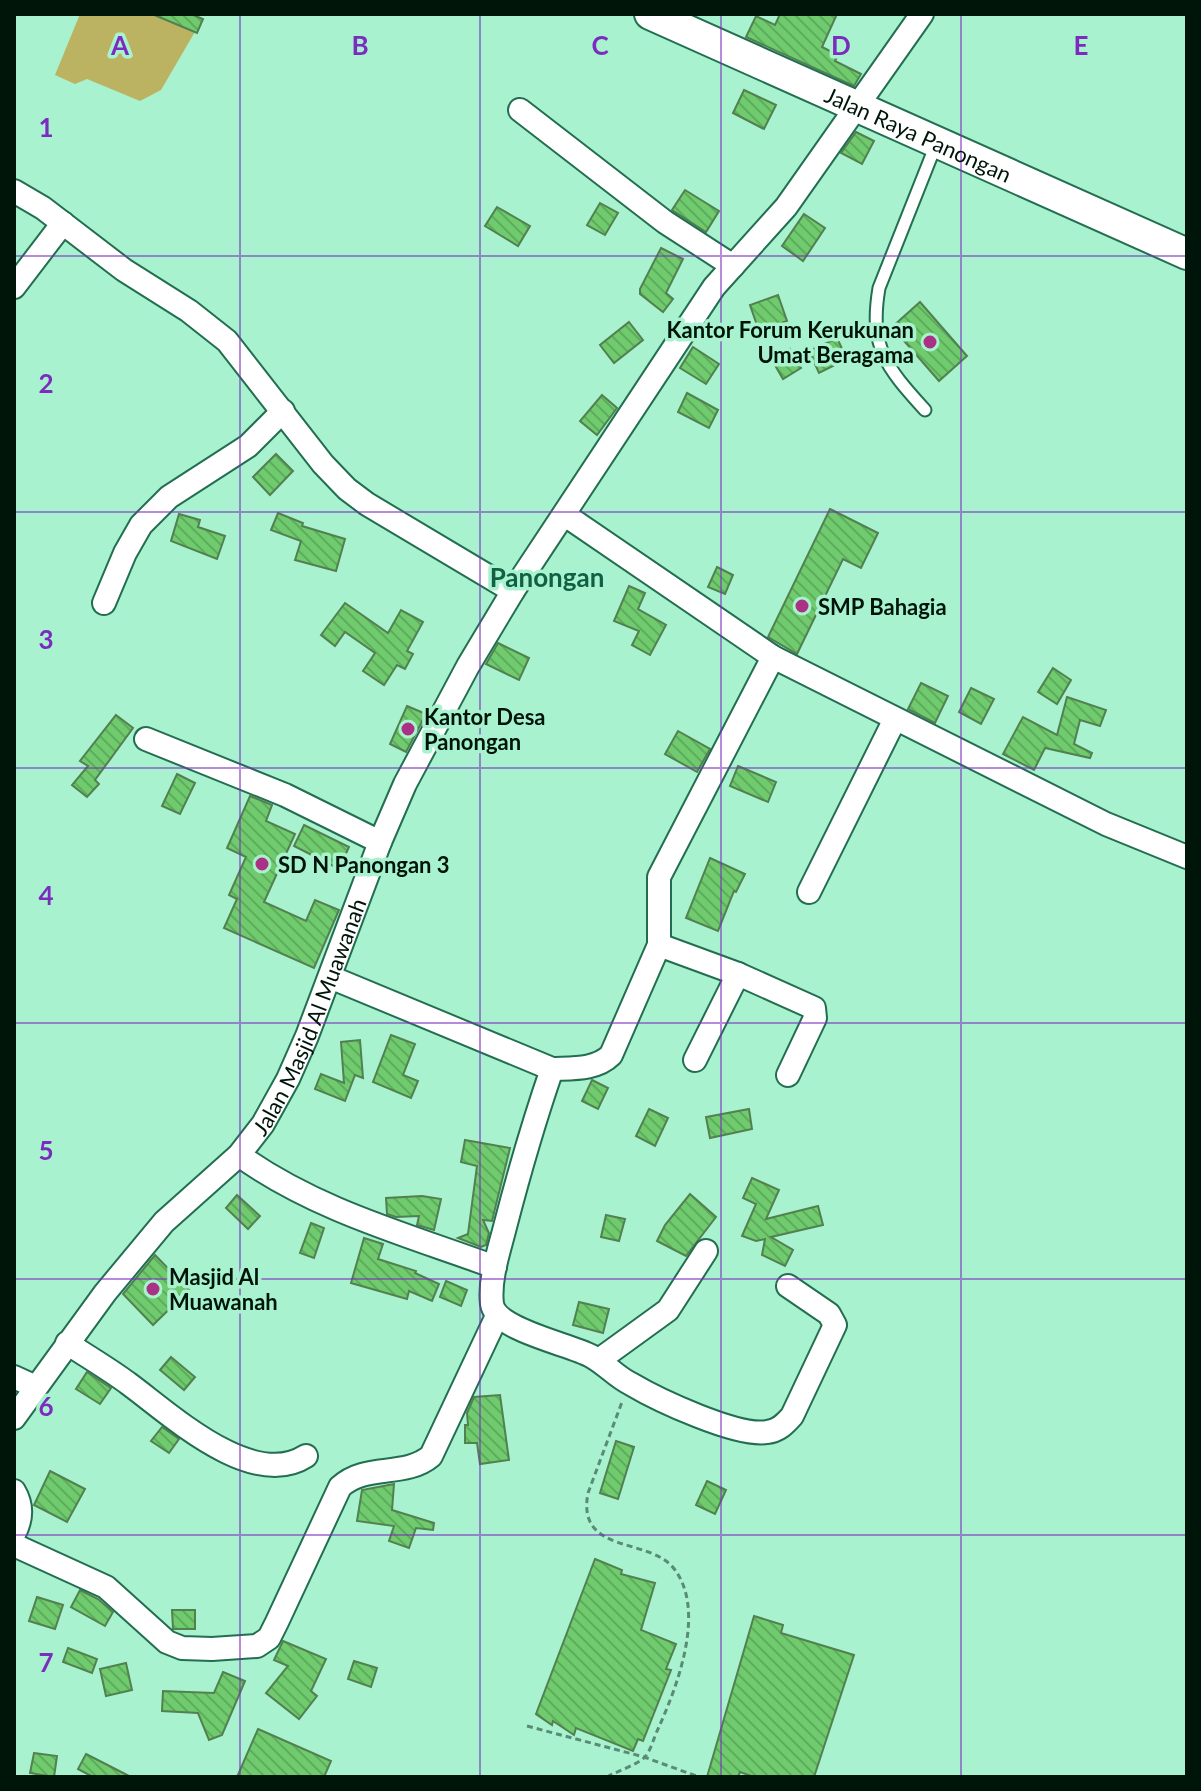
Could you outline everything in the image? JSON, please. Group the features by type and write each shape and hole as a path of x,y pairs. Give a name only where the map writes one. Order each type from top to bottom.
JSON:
{"main road":[{"name":"Jalan Raya Panongan","path":"650,14 1187,254"}],"street":[{"name":"Jalan Masjid Al Muawanah","path":"14,1418 105,1293 164,1222 239,1155 263,1124 288,1079 405,784 468,666 513,591 699,310 733,266 786,207 922,14"},
{"path":"520,110 665,222 733,266"},
{"path":"14,191 63,223 124,270 189,311 227,341 323,464 347,489 513,591"},
{"path":"14,287 63,223"},
{"path":"104,603 125,553 141,525 169,497 248,446 283,411"},
{"path":"565,515 773,657 1106,824 1187,857"},
{"path":"330,977 552,1069 586,1067 607,1060 659,945 659,877 773,657"},
{"path":"809,892 895,719"},
{"path":"146,739 285,795 380,842"},
{"path":"659,945 738,974 814,1008 815,1018 788,1075"},
{"path":"695,1060 738,974"},
{"path":"552,1069 527,1141 495,1267 492,1305 497,1316 510,1325 581,1350 629,1384 684,1410 733,1428 768,1432 783,1426 792,1416 835,1325 829,1314 788,1286"},
{"path":"239,1155 267,1175 314,1200 495,1267"},
{"path":"599,1360 668,1310 706,1251"},
{"path":"14,1545 106,1587 167,1642 182,1648 257,1646 269,1638 340,1487 352,1476 418,1467 431,1456 497,1316"},
{"path":"67,1343 126,1381 201,1439 246,1459 267,1464 296,1463 306,1456"},
{"path":"14,1377 36,1387"},
{"path":"14,1491 21,1508 19,1526 14,1534"}],"lane":[{"path":"925,410 903,386 882,354 875,332 875,309 879,288 937,142"}],"path":[{"path":"607,1777 644,1757 672,1699 688,1618 686,1596 678,1573 671,1564 614,1541 599,1532 587,1517 588,1493 629,1384"},
{"path":"527,1726 644,1757 699,1777"}],"shaded area":[{"path":"80,14 157,14 196,30 161,90 140,101 87,79 75,84 55,75"}],"building":[{"path":"152,14 191,14 203,19 197,33"},
{"path":"780,14 837,14 822,47 838,55 835,61 861,74 854,86 746,37 756,16 775,25"},
{"path":"744,90 776,105 764,129 733,113"},
{"path":"856,132 874,141 862,164 841,153"},
{"path":"685,190 719,211 706,232 672,210"},
{"path":"600,203 618,213 605,235 587,225"},
{"path":"497,207 530,226 518,246 485,226"},
{"path":"804,214 825,228 803,261 782,246"},
{"path":"661,248 683,259 666,293 673,299 663,312 640,294"},
{"path":"778,295 787,321 759,331 750,305"},
{"name":"Kantor Forum Kerukunan Umat Beragama","path":"920,302 967,356 939,381 892,327"},
{"path":"629,322 643,340 614,363 600,345"},
{"path":"837,338 847,359 819,373 809,351"},
{"path":"693,347 719,364 706,384 680,368"},
{"path":"790,349 801,368 783,379 772,360"},
{"path":"687,393 718,410 709,428 678,412"},
{"path":"602,395 617,408 597,435 580,421"},
{"path":"276,454 293,471 270,495 253,477"},
{"name":"SMP Bahagia","path":"830,509 878,533 861,568 843,559 797,654 768,637"},
{"path":"278,513 303,523 302,526 345,539 336,571 295,560 301,541 271,530"},
{"path":"179,514 200,520 198,527 225,536 217,559 171,541"},
{"path":"717,567 733,575 725,594 708,587"},
{"path":"629,586 645,593 638,609 666,625 650,655 632,645 639,631 614,621"},
{"path":"345,603 388,633 401,610 423,622 407,651 413,654 405,669 397,665 384,685 363,671 375,653 345,632 335,646 321,635"},
{"path":"498,643 529,658 519,680 486,664"},
{"path":"1053,668 1071,680 1057,704 1038,692"},
{"path":"921,683 948,696 935,723 908,709"},
{"path":"971,688 994,699 981,724 959,712"},
{"path":"1067,697 1106,710 1100,726 1080,720 1074,744 1092,753 1090,758 1045,748 1034,770 1003,754 1023,717 1057,735"},
{"name":"Kantor Desa Panongan","path":"407,706 426,714 406,752 390,744"},
{"path":"116,715 133,728 95,780 99,784 87,797 72,785 88,766 80,761"},
{"path":"678,731 710,749 697,772 665,754"},
{"path":"738,766 776,782 768,802 730,786"},
{"path":"177,774 195,783 180,814 162,806"},
{"name":"SD N Panongan 3","path":"250,796 272,805 266,821 295,834 264,902 306,921 315,900 339,910 314,968 224,928 237,899 229,895 246,857 227,848"},
{"path":"304,825 349,847 339,869 294,846"},
{"path":"710,858 745,874 734,891 718,931 686,918"},
{"path":"391,1035 415,1044 403,1075 418,1081 411,1098 373,1082"},
{"path":"360,1040 363,1078 355,1075 345,1101 315,1089 321,1074 344,1083 341,1042"},
{"path":"592,1080 608,1088 598,1109 582,1101"},
{"path":"649,1109 668,1118 655,1146 636,1136"},
{"path":"749,1109 752,1129 710,1138 706,1117"},
{"path":"465,1140 510,1148 492,1221 483,1220 489,1233 486,1245 481,1247 458,1238 468,1234 477,1166 461,1162"},
{"path":"752,1178 779,1190 766,1219 818,1206 823,1225 771,1237 793,1250 785,1266 762,1255 765,1239 756,1241 742,1236 756,1204 743,1198"},
{"path":"690,1194 716,1217 686,1256 657,1241 665,1225"},
{"path":"237,1195 260,1216 248,1229 226,1208"},
{"path":"422,1196 441,1199 434,1230 417,1225 419,1216 396,1217 387,1214 386,1198"},
{"path":"606,1215 625,1219 619,1241 601,1237"},
{"path":"311,1223 324,1228 314,1258 300,1253"},
{"path":"364,1238 383,1244 378,1259 416,1271 439,1284 432,1301 409,1291 407,1299 351,1283"},
{"name":"Masjid Al Muawanah","path":"155,1255 189,1290 153,1325 123,1294"},
{"path":"446,1281 467,1290 461,1306 440,1297"},
{"path":"579,1302 609,1309 603,1333 573,1325"},
{"path":"171,1357 195,1377 184,1390 160,1370"},
{"path":"87,1372 111,1388 100,1404 76,1389"},
{"path":"500,1395 509,1460 480,1464 477,1443 465,1443 467,1413 474,1397"},
{"path":"162,1427 179,1439 169,1453 151,1441"},
{"path":"616,1441 634,1447 618,1499 600,1493"},
{"path":"50,1471 85,1489 67,1522 34,1505"},
{"path":"707,1481 726,1490 715,1514 696,1505"},
{"path":"394,1484 392,1510 434,1523 433,1530 416,1528 409,1548 389,1541 394,1526 357,1521 362,1490"},
{"path":"595,1559 622,1570 621,1574 655,1583 641,1630 676,1644 666,1669 671,1670 643,1741 638,1739 633,1751 576,1728 574,1735 536,1714"},
{"path":"80,1590 98,1599 113,1612 105,1626 71,1607"},
{"path":"37,1597 63,1605 55,1629 29,1621"},
{"path":"172,1610 195,1610 195,1629 173,1629"},
{"path":"754,1616 783,1625 781,1633 854,1655 814,1777 754,1777 740,1772 738,1777 707,1777"},
{"path":"283,1641 326,1659 311,1691 317,1696 299,1719 266,1693 288,1666 274,1660"},
{"path":"68,1648 97,1659 92,1673 63,1662"},
{"path":"354,1661 377,1668 371,1687 348,1679"},
{"path":"126,1663 132,1690 106,1696 100,1669"},
{"path":"223,1672 245,1681 222,1735 209,1740 198,1713 162,1711 163,1691 214,1693"},
{"path":"258,1729 331,1761 324,1777 237,1777"},
{"path":"34,1753 57,1756 54,1777 30,1773"},
{"path":"86,1754 131,1777 93,1777 78,1769"}],"place":[{"name":"Kantor Forum Kerukunan Umat Beragama","path":"930,342"},
{"name":"SMP Bahagia","path":"802,606"},
{"name":"Kantor Desa Panongan","path":"408,729"},
{"name":"SD N Panongan 3","path":"262,864"},
{"name":"Masjid Al Muawanah","path":"153,1289"}],"district":[{"name":"Panongan","path":"547,577"}]}
